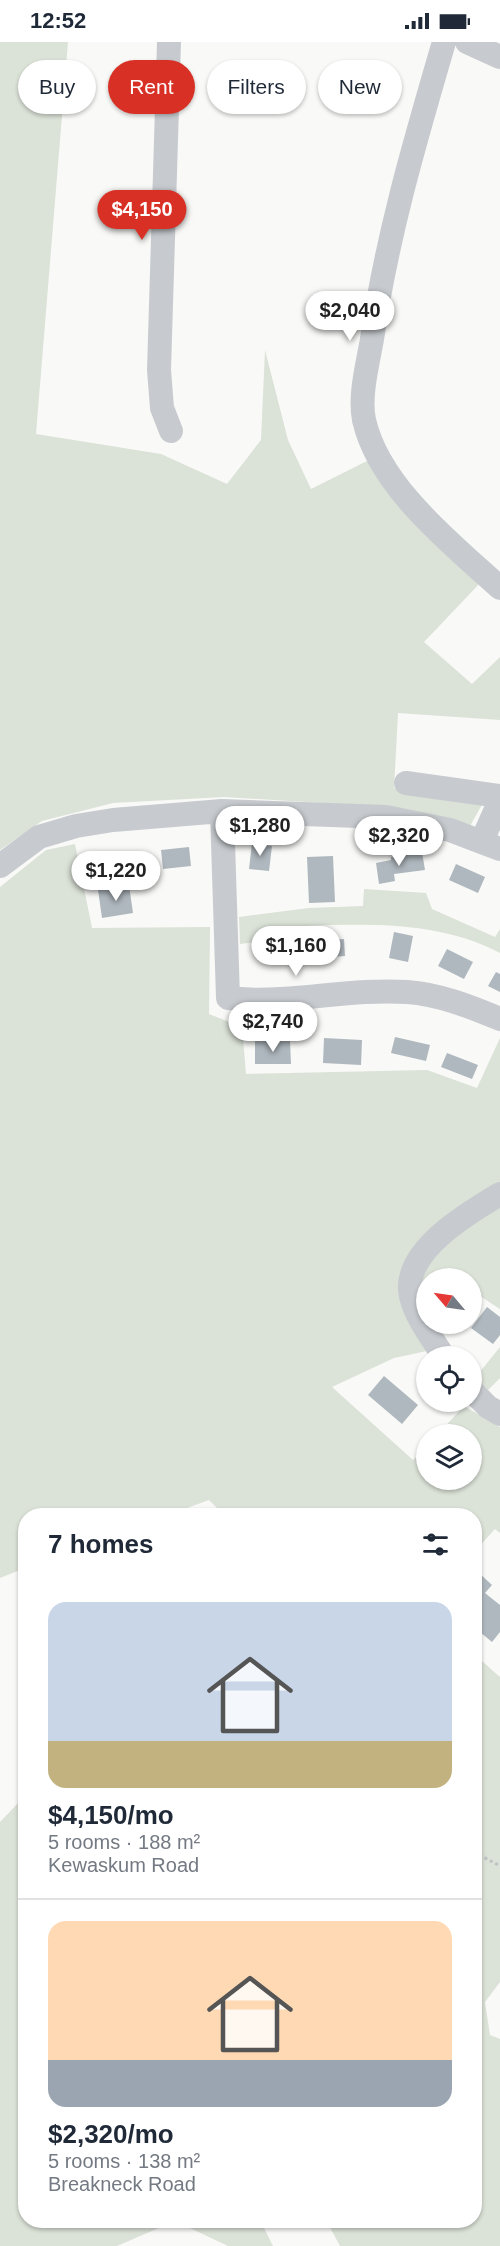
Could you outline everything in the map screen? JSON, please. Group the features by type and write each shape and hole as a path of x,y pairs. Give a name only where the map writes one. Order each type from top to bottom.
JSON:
{"street":[{"path":"169,42 159,370 162,408 171,431"},
{"path":"444,42 403,182 383,265 367,371 364,419 375,449 393,478 429,524 500,588"},
{"path":"467,42 500,57"},
{"path":"406,783 500,795"},
{"path":"0,866 39,837 76,826 113,820 222,811 386,817 422,823 491,845 500,800"},
{"path":"222,811 228,998 255,1001 410,992 463,1004 500,1019"},
{"path":"437,1346 421,1318 410,1292 411,1272 418,1258 437,1238 500,1194"},
{"path":"482,1401 500,1414"}],"path":[{"path":"482,1856 500,1866"}],"shaded area":[{"path":"0,42 68,42 67,60 18,60 18,114 62,114 36,434 161,454 227,484 261,440 265,350 288,440 311,489 369,460 481,582 424,642 472,684 500,657 500,720 398,713 394,788 484,801 470,826 387,807 224,797 113,803 42,821 0,850"},
{"path":"75,844 92,928 210,927 209,1014 242,1027 246,1074 427,1070 477,1088 500,1038 500,1185 410,1252 416,1287 416,1334 424,1334 426,1346 416,1346 416,1353 394,1358 332,1387 413,1460 416,1457 416,1490 482,1490 482,1424 447,1424 458,1412 474,1412 500,1427 500,1533 495,1529 482,1543 482,1508 217,1508 209,1500 187,1508 18,1508 18,1571 0,1578 0,887 46,850"},
{"path":"364,889 426,893 432,909 495,937 500,929 500,953 453,935 378,925 303,926 303,936 240,944 239,917 309,908 363,906"},
{"path":"500,1204 500,1309 482,1297 482,1268 426,1268 444,1245"},
{"path":"500,1347 500,1378 487,1391 482,1386 482,1369"},
{"path":"482,1661 500,1677 500,1982 485,2002 490,2035 500,2039 500,2246 340,2246 330,2228 482,2228"},
{"path":"18,1803 18,2228 159,2228 117,2246 0,2246 0,1822"},
{"path":"190,2228 264,2228 273,2246 228,2246"}],"building":[{"path":"252,843 272,846 269,871 249,869"},
{"path":"189,847 191,866 163,869 161,850"},
{"path":"422,852 425,870 394,874 395,881 379,884 376,863 391,860 391,857"},
{"path":"333,856 335,902 309,903 307,857"},
{"path":"456,864 485,877 478,893 449,880"},
{"path":"129,885 133,913 102,918 98,890"},
{"path":"394,932 413,936 408,962 389,958"},
{"path":"344,939 345,956 315,958 314,941"},
{"path":"263,947 293,947 293,961 263,962"},
{"path":"447,949 473,962 464,979 438,966"},
{"path":"496,972 500,974 500,992 488,986"},
{"path":"395,1037 430,1045 426,1061 391,1053"},
{"path":"324,1038 362,1040 361,1065 323,1063"},
{"path":"255,1041 290,1041 291,1064 255,1064"},
{"path":"447,1053 478,1065 472,1079 441,1067"},
{"path":"487,1307 500,1317 500,1335 493,1344 479,1334 482,1334 482,1314"},
{"path":"384,1376 416,1403 416,1407 402,1424 368,1395"},
{"path":"482,1576 492,1585 485,1593 500,1605 500,1632 492,1642 482,1634"}]}
